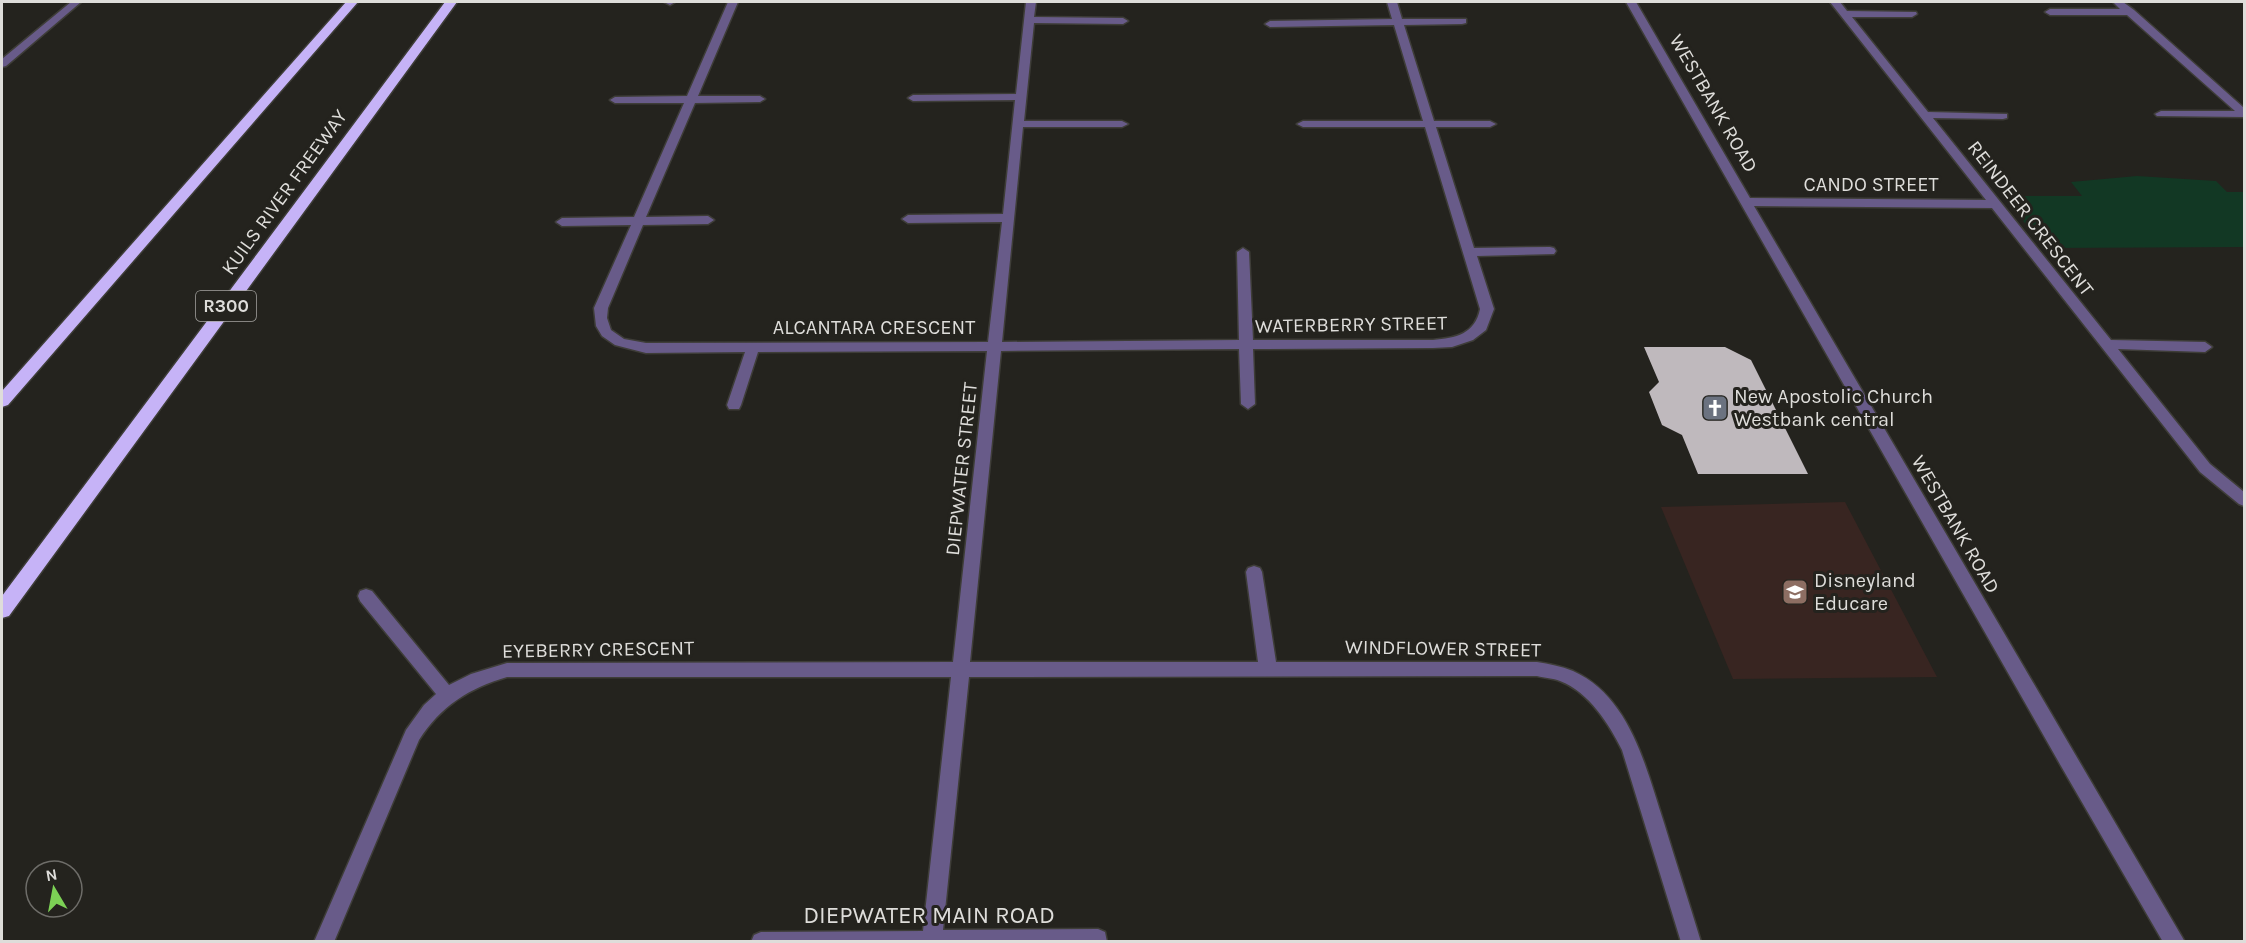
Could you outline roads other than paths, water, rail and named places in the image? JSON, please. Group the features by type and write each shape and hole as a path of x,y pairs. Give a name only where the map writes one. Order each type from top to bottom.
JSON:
{"highway":[{"path":"2,401 351,2"},
{"name":"KUILS RIVER FREEWAY","path":"2,609 451,2"}],"street":[{"path":"2,64 76,2"},
{"name":"ALCANTARA CRESCENT","path":"733,2 601,308 600,326 606,334 615,341 646,348 995,346"},
{"name":"DIEPWATER STREET","path":"932,941 1031,2"},
{"name":"WATERBERRY STREET","path":"995,346 1433,344 1467,339 1479,330 1486,320 1487,309 1392,2"},
{"name":"WESTBANK ROAD","path":"1631,2 2061,750 2175,942"},
{"name":"REINDEER CRESCENT","path":"1835,2 2205,468 2244,500"},
{"path":"2118,2 2244,114"},
{"path":"2050,12 2131,12"},
{"path":"1845,14 1912,14"},
{"path":"1029,20 1124,21"},
{"path":"1270,24 1462,21"},
{"path":"913,98 1021,97"},
{"path":"615,100 759,99"},
{"path":"2161,114 2244,114"},
{"name":"REINDEER CRESCENT","path":"1926,115 2003,116"},
{"path":"1018,124 1122,124"},
{"path":"1303,124 1490,124"},
{"name":"CANDO STREET","path":"1747,202 1995,204"},
{"path":"908,219 1008,218"},
{"path":"562,222 708,219"},
{"path":"1469,252 1550,251"},
{"name":"WATERBERRY STREET","path":"1243,252 1248,404"},
{"path":"2106,344 2205,347"},
{"name":"ALCANTARA CRESCENT","path":"734,405 753,347"},
{"path":"1254,572 1268,669"},
{"path":"366,596 447,695"},
{"name":"WINDFLOWER STREET","path":"961,669 1537,669 1568,676 1616,720 1631,749 1691,942"},
{"name":"EYEBERRY CRESCENT","path":"324,942 412,736 423,716 447,695 478,678 507,670 961,669"},
{"name":"DIEPWATER MAIN ROAD","path":"761,942 1098,939"}],"place":[{"name":"New Apostolic Church Westbank central","path":"1715,408"},
{"name":"Disneyland Educare","path":"1795,592"}]}
